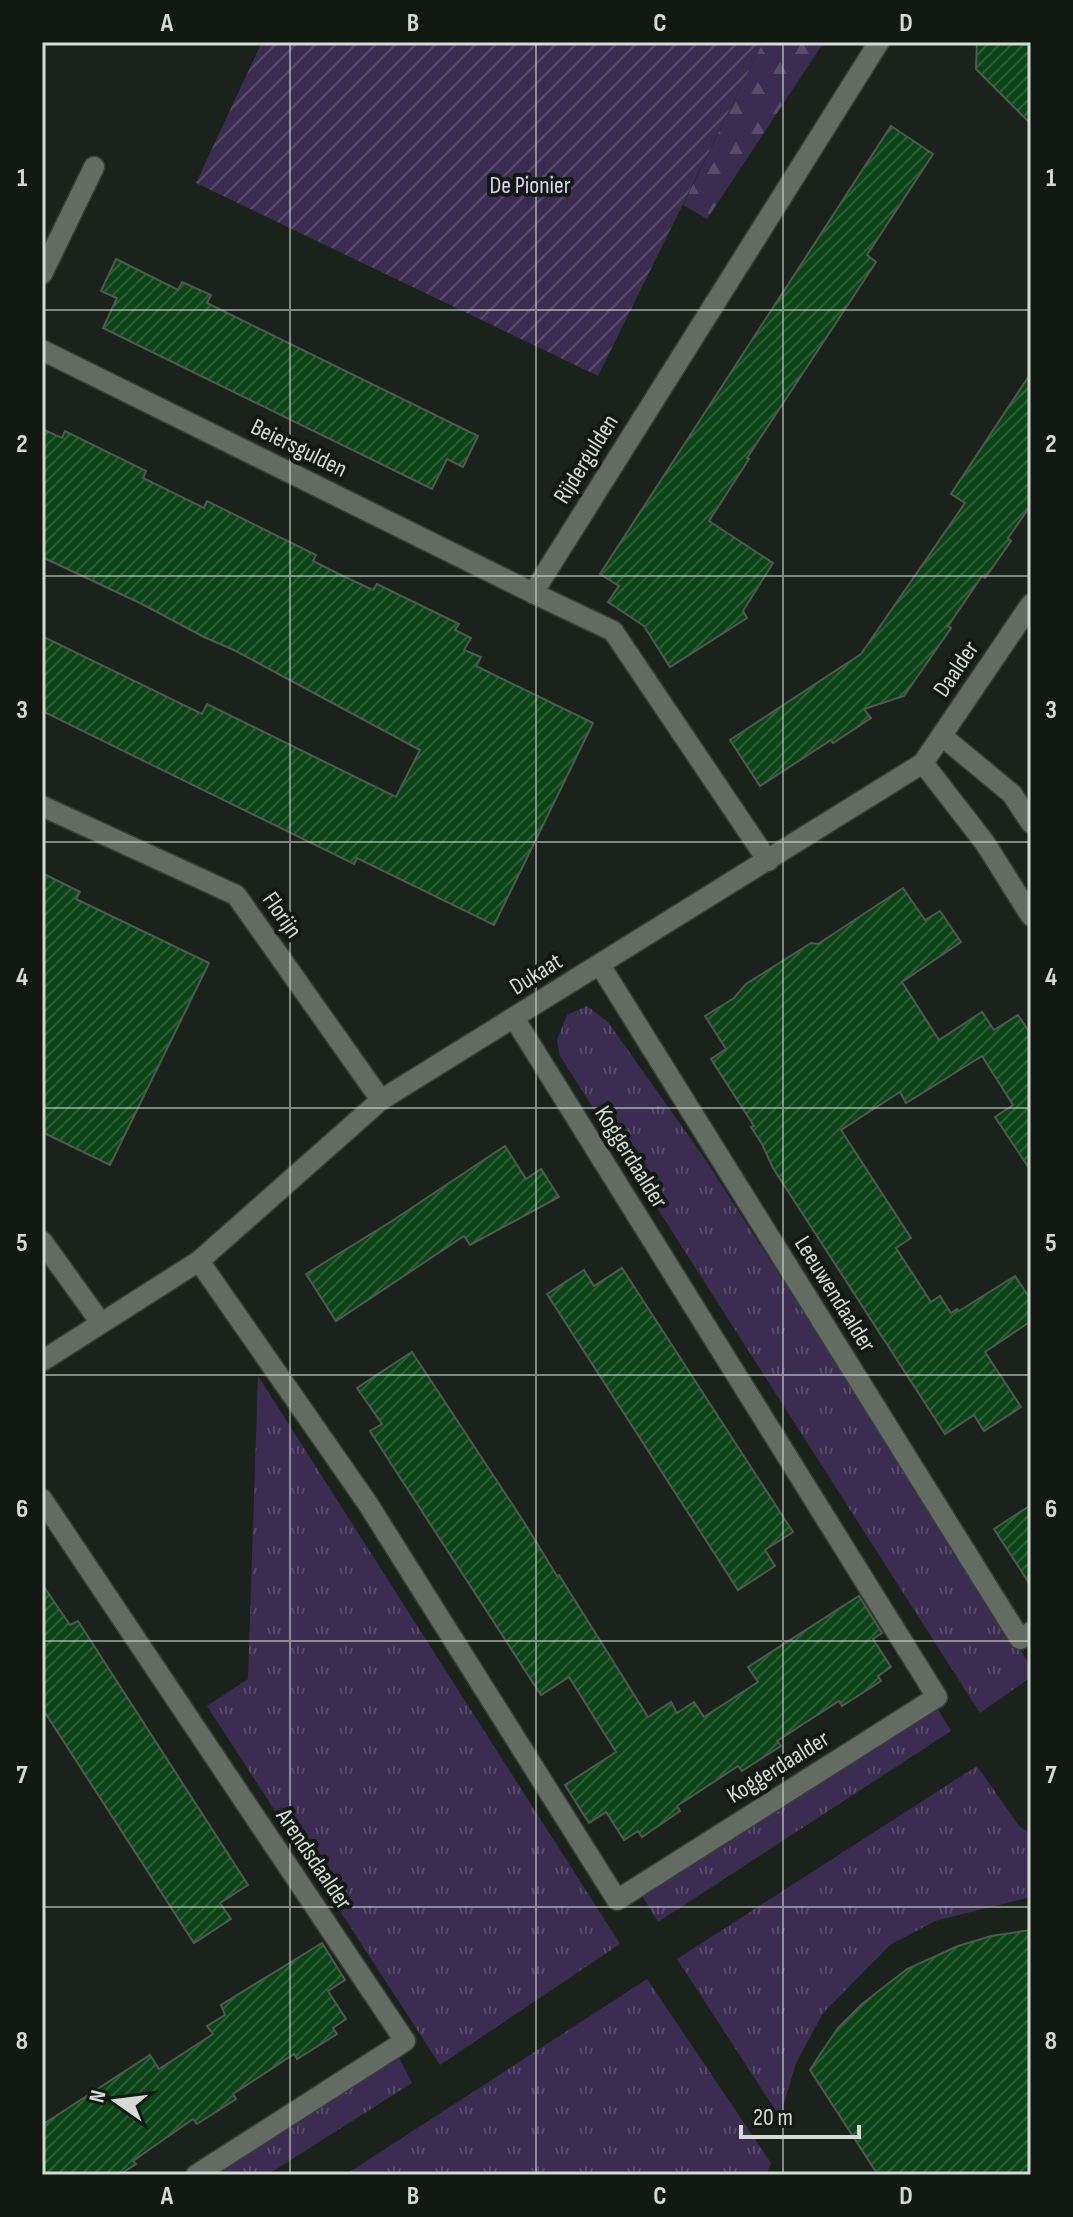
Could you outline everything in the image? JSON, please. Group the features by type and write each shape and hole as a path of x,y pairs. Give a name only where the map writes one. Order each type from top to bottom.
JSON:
{"street":[{"name":"Rijdergulden","path":"533,593 879,42"},
{"path":"42,274 94,167"},
{"name":"Beiersgulden","path":"42,350 533,593"},
{"path":"533,593 613,631 768,861"},
{"name":"Daalder","path":"923,763 1031,604"},
{"path":"942,736 1012,794 1031,823"},
{"path":"923,763 985,843 1031,916"},
{"name":"Dukaat","path":"42,1361 199,1261 381,1100 923,763"},
{"name":"Florijn","path":"42,806 236,895 381,1100"},
{"name":"Leeuwendaalder","path":"600,965 1020,1639 1031,1632"},
{"name":"Koggerdaalder","path":"199,1261 368,1504 617,1900 937,1697 514,1018"},
{"path":"42,1241 101,1323"},
{"name":"Arendsdaalder","path":"42,1499 405,2041 196,2175"}],"green space":[{"name":"De Pionier","path":"262,42 763,42 598,376 196,183"},
{"path":"763,42 824,42 707,219 683,205"},
{"path":"587,1006 608,1022 705,1159 1031,1667 1031,1677 980,1713 560,1056 557,1040 567,1015"},
{"path":"258,1376 620,1944 440,2065 207,1706 248,1679"},
{"path":"934,1703 951,1731 658,1922 641,1894"},
{"path":"977,1766 1019,1826 1031,1834 1031,1897 935,1921 890,1945 823,2013 796,2063 780,2117 677,1959"},
{"path":"647,1979 771,2163 766,2175 345,2175"},
{"path":"395,2050 412,2083 267,2175 201,2175"}],"building":[{"path":"977,42 1031,42 1031,124 976,69"},
{"path":"891,126 933,154 867,255 876,262 709,521 773,563 743,611 747,618 670,667 644,626 608,602 619,586 600,574"},
{"path":"116,259 178,290 182,282 211,295 207,303 478,436 463,467 447,459 432,489 103,328 117,298 101,291"},
{"path":"1031,373 1031,505 1008,538 1011,541 985,578 982,576 904,696 864,709 871,718 760,786 730,740 861,654 965,503 951,494"},
{"path":"42,429 62,438 65,431 146,471 143,478 204,508 207,501 316,555 313,561 343,576 373,590 377,584 459,624 455,630 471,638 464,650 481,657 476,666 593,723 494,925 357,858 354,864 42,711 42,636 202,714 207,704 396,797 420,750 234,650 42,557"},
{"path":"42,873 80,892 76,899 209,963 110,1165 42,1132"},
{"path":"903,888 925,920 940,911 961,942 902,982 939,1040 982,1012 994,1030 1018,1015 1031,1035 1031,1171 995,1117 1013,1105 982,1056 906,1103 900,1092 841,1130 911,1238 896,1248 931,1302 940,1296 951,1313 957,1309 959,1311 1015,1276 1031,1300 1031,1321 985,1352 1021,1407 984,1431 974,1415 945,1434 773,1168 751,1127 754,1126 711,1059 726,1049 705,1016 734,998 746,984 811,943 818,944"},
{"path":"505,1146 526,1179 541,1169 559,1197 470,1245 464,1236 336,1321 306,1274"},
{"path":"622,1268 793,1532 765,1550 775,1566 738,1590 547,1294 584,1270 594,1286"},
{"path":"412,1352 648,1717 671,1702 677,1713 694,1702 704,1717 758,1682 748,1667 859,1596 882,1633 873,1639 891,1667 878,1676 881,1681 842,1706 839,1701 777,1741 781,1746 742,1771 738,1766 677,1806 680,1811 642,1837 638,1831 624,1840 606,1812 589,1823 565,1785 616,1752 569,1677 541,1695 370,1431 382,1424 357,1388"},
{"path":"1031,1505 1031,1586 994,1529"},
{"path":"42,1584 70,1625 78,1621 248,1885 220,1903 231,1919 194,1943 42,1708"},
{"path":"1031,1930 1031,2175 878,2175 810,2070 838,2028 862,2004 907,1969 958,1946 991,1936"},
{"path":"322,1943 345,1980 328,1991 346,2019 333,2028 337,2034 297,2059 294,2054 233,2094 236,2099 197,2124 193,2119 133,2161 136,2164 119,2175 42,2175 42,2125 150,2055 159,2069 213,2034 207,2026 225,2015 221,2005"}]}
